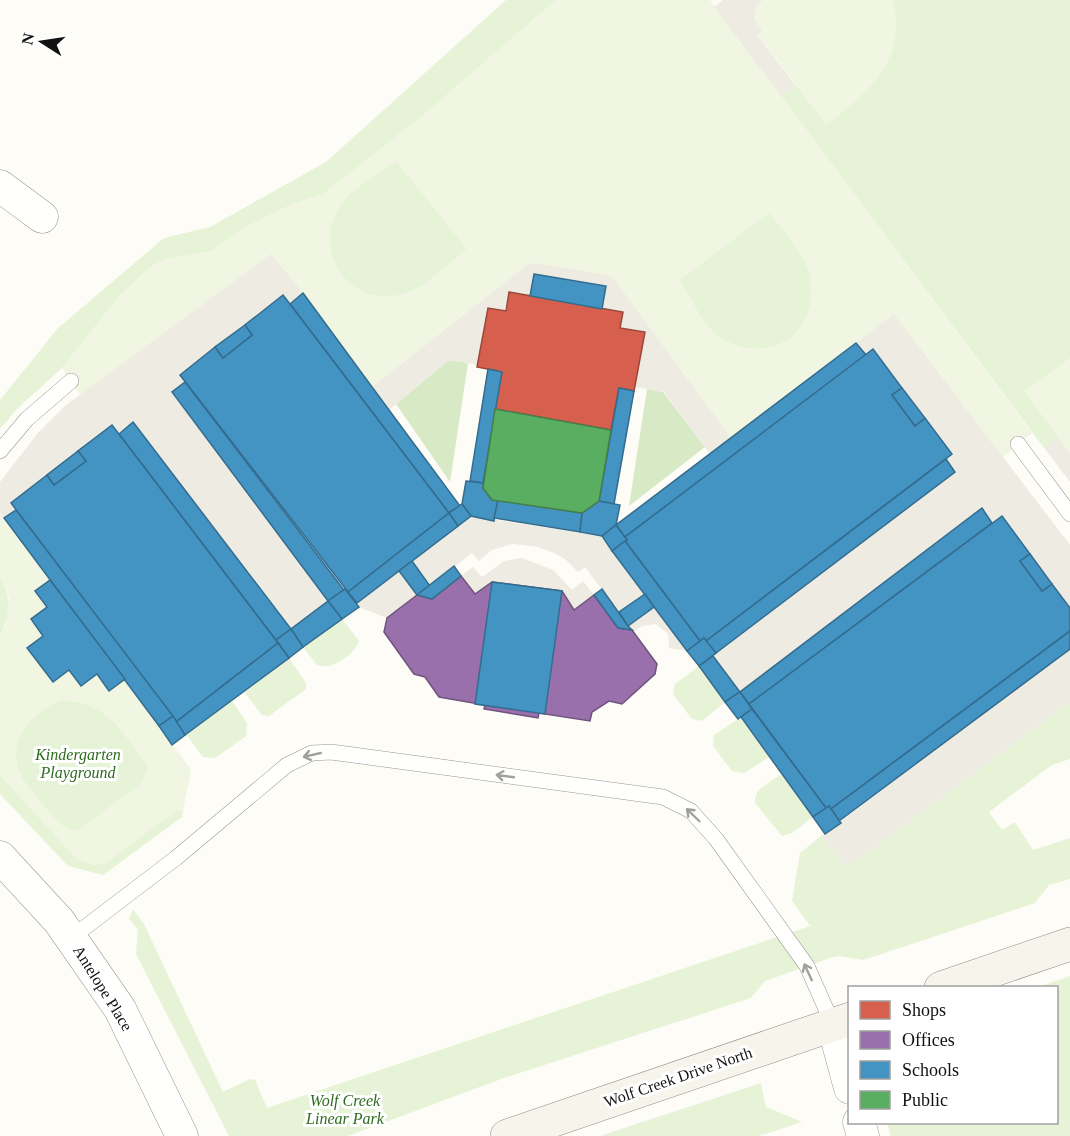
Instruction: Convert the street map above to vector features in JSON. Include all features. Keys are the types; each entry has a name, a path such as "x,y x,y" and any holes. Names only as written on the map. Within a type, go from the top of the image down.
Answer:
{"street":[{"path":"0,186 42,217"},
{"name":"Antelope Place","path":"0,857 59,921 120,1009 182,1136"},
{"path":"945,986 1070,944"},
{"path":"841,1022 848,1080"},
{"name":"Wolf Creek Drive North","path":"507,1136 841,1022"}],"lane":[{"path":"0,451 27,418 71,381"},
{"path":"1018,444 1070,514"},
{"path":"71,938 176,858 287,765 312,753 332,752 663,797 680,804 691,810 716,839 807,966 841,1022"}],"green space":[{"path":"506,0 556,0 420,118 323,194 295,203 247,226 212,251 122,293 62,368 18,408 0,429 0,400 58,328 164,238 210,227 326,162"},
{"path":"556,0 710,0 1032,433 1003,457 894,314 731,438 614,279 535,263 527,265 372,387 271,254 80,395 62,368 122,293 150,267 164,259 212,251 247,226 295,203 323,194 420,118","holes":["396,161 467,249 417,288 399,295 381,297 365,293 352,285 341,273 333,259 330,244 331,227 342,203 364,183","769,213 788,235 808,269 811,278 808,313 801,327 779,345 765,348 734,345 713,332 680,280"]},
{"path":"763,0 1070,0 1070,454 1057,438 1044,448 781,96 795,85"},
{"path":"763,0 893,0 896,21 895,40 881,73 870,87 826,125 757,34 754,20 756,6"},
{"path":"396,160 467,249 417,288 399,295 381,297 365,293 352,285 341,273 333,259 330,244 331,227 337,211 349,195"},
{"path":"769,212 793,243 808,269 811,278 811,296 808,313 801,327 779,345 750,348 734,345 713,332 679,280"},
{"path":"1070,358 1070,454 1024,391"},
{"path":"449,360 468,363 450,482 396,404"},
{"path":"647,389 663,392 705,447 629,506"},
{"path":"0,513 50,580 35,591 47,607 31,619 43,636 27,648 69,670 81,686 97,674 109,691 125,679 191,770 183,811 176,811 107,862 95,865 78,860 0,775 0,637 6,624 9,599 6,587 0,578","holes":["61,700 90,706 111,719 146,762 148,769 141,784 76,832 58,822 26,784 17,763 16,751 24,730 40,712"]},
{"path":"0,578 7,592 8,607 6,622 0,637"},
{"path":"342,619 359,641 352,652 335,664 317,665 303,647"},
{"path":"289,658 306,683 306,689 269,716 262,715 244,692"},
{"path":"699,666 725,702 702,721 692,719 673,694 675,684"},
{"name":"Kindergarten Playground","path":"61,700 90,706 111,719 146,762 148,769 141,784 76,832 62,825 32,792 23,780 17,763 16,751 24,730 40,712"},
{"path":"232,701 247,723 246,736 215,758 203,757 186,734"},
{"name":"Wolf Creek Linear Park","path":"1070,702 1070,759 1052,765 989,812 1002,830 1015,822 1033,850 1070,838 1070,879 1049,885 1035,903 863,960 838,956 830,958 765,981 751,998 504,1078 348,1136 229,1136 136,954 138,930 129,919 133,909 144,924 223,1092 250,1079 255,1080 267,1108 810,926 792,901 800,853 821,836 847,868"},
{"path":"741,717 769,757 744,773 732,771 713,746 714,735"},
{"path":"782,774 813,817 792,833 782,836 755,803 755,798 760,790"},
{"path":"0,775 78,860 95,865 107,862 176,810 183,811 182,817 103,875 68,866 0,794"},
{"path":"1070,976 1070,1136 891,1136 887,1124 1058,1124 1058,986 1042,986"},
{"path":"761,1083 766,1107 802,1122 759,1136 600,1136"}],"shaded area":[{"path":"723,0 763,0 756,6 754,20 762,30 757,35 795,85 781,96 714,7"},
{"path":"271,254 303,293 290,304 282,295 180,375 328,601 291,629 133,423 119,434 112,425 11,502 16,510 4,518 0,513 0,482 37,434 66,405"},
{"path":"535,263 608,275 614,279 731,438 710,454 664,392 635,387 645,333 620,328 623,312 602,309 606,287 534,274 530,296 509,292 506,311 478,365 449,360 389,410 372,387 527,265"},
{"path":"894,314 1070,545 1070,608 1002,516 992,523 982,509 740,692 713,656 955,472 946,459 952,454 874,349 866,355 856,343"},
{"path":"1057,437 1070,454 1070,482 1044,448"},
{"path":"471,516 602,536 645,594 619,612 585,567 578,572 565,559 552,552 538,547 513,544 492,550 479,561 472,553 430,586 412,561"},
{"path":"522,558 553,570 572,590 583,581 594,595 574,610 562,591 492,582 475,594 461,576 473,567 482,577 504,561"},
{"path":"399,571 417,595 387,618 359,607 357,603"},
{"path":"654,607 687,651 669,648 668,634 656,624 642,626 633,632 628,626"},
{"path":"1070,649 1070,702 847,868 821,836"}],"building: Shops":[{"path":"509,292 623,312 620,328 645,332 634,391 619,388 611,430 495,409 502,372 477,367 488,308 506,311"}],"building: Offices":[{"path":"461,576 475,594 492,582 562,591 574,610 594,595 618,628 632,630 657,664 655,674 622,704 609,701 592,712 590,721 539,713 538,718 484,709 485,705 439,697 425,677 414,674 384,632 387,618 417,595 432,599"}],"building: Schools":[{"path":"534,274 606,286 602,309 530,296"},
{"path":"303,293 460,506 449,513 290,304"},
{"path":"283,295 449,513 348,592 180,375 215,347 223,358 252,335 245,325"},
{"path":"245,325 252,335 223,358 215,347"},
{"path":"856,343 866,355 625,537 616,525"},
{"path":"873,349 902,388 892,395 915,426 925,418 952,454 706,641 704,638 700,641 625,541 627,540 625,537"},
{"path":"488,369 502,372 483,483 470,481"},
{"path":"185,382 344,590 328,601 172,392"},
{"path":"619,388 634,391 614,504 599,501"},
{"path":"902,388 925,418 915,426 892,395"},
{"path":"133,422 291,629 276,640 119,434"},
{"path":"112,425 278,643 176,722 11,503 47,475 54,485 86,461 78,451"},
{"path":"78,451 86,461 54,485 47,475"},
{"path":"946,459 955,472 716,653 706,641"},
{"path":"466,481 483,483 483,488 492,500 498,500 494,521 471,516 462,504"},
{"path":"498,500 582,513 580,532 494,518"},
{"path":"599,501 620,505 616,525 602,536 580,532 582,513"},
{"path":"462,504 471,516 458,526 449,513"},
{"path":"982,508 992,523 749,704 740,692"},
{"path":"16,510 173,716 159,726 4,518"},
{"path":"449,513 458,526 357,603 348,592"},
{"path":"1002,516 1030,554 1020,561 1042,591 1052,584 1070,608 1070,631 831,809 829,806 826,808 749,704"},
{"path":"616,525 627,540 612,551 602,536"},
{"path":"625,541 700,641 687,651 612,551"},
{"path":"1030,554 1052,584 1042,591 1020,561"},
{"path":"412,561 430,586 417,595 399,571"},
{"path":"454,566 461,576 432,599 417,595"},
{"path":"50,580 125,679 109,691 97,674 81,686 69,670 53,682 27,648 43,636 31,619 47,607 35,591"},
{"path":"492,582 562,591 545,714 475,704"},
{"path":"345,589 359,607 342,619 328,601"},
{"path":"602,589 632,630 618,628 594,595"},
{"path":"645,594 654,607 628,626 619,612"},
{"path":"328,601 342,619 303,647 291,629"},
{"path":"291,629 303,647 289,658 276,640"},
{"path":"1070,631 1070,649 839,821 831,809"},
{"path":"704,638 716,653 699,666 687,651"},
{"path":"278,643 289,658 185,735 176,722"},
{"path":"713,656 740,692 725,702 699,666"},
{"path":"740,692 752,709 738,719 725,702"},
{"path":"752,709 826,808 813,817 741,717"},
{"path":"173,716 185,735 172,745 159,726"},
{"path":"829,806 841,823 825,834 813,817"}],"building: Public":[{"path":"495,409 611,430 599,501 582,513 492,500 483,488"}]}
